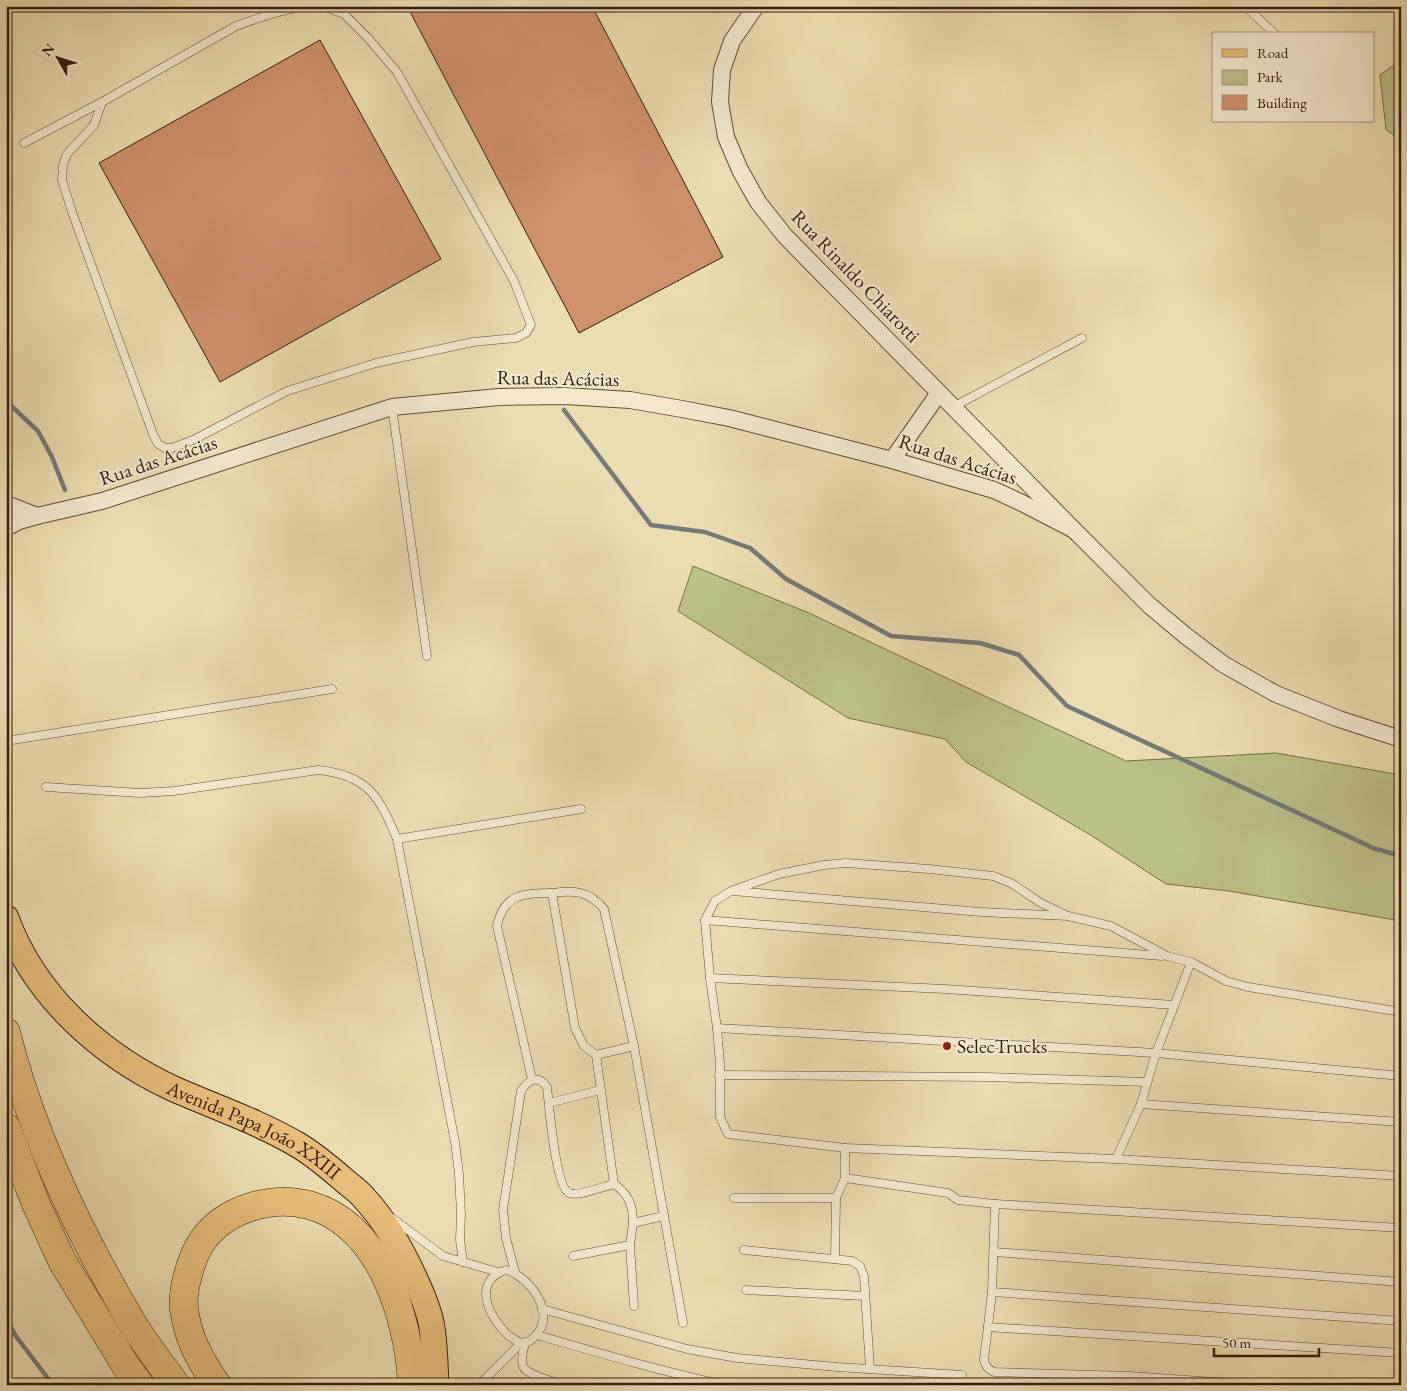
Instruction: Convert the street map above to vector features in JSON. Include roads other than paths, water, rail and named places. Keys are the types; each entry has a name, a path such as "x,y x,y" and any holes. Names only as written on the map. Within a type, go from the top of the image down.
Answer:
{"highway":[{"path":"6,1032 34,1123 65,1200 112,1289 138,1332 176,1385"},
{"path":"6,1126 36,1204 62,1262 126,1366 140,1385"},
{"path":"217,1385 200,1360 190,1335 184,1307 185,1284 192,1260 203,1240 221,1222 242,1210 261,1203 283,1202 308,1205 329,1213 345,1223 366,1244 388,1281 404,1324 412,1370 412,1385"}],"main road":[{"name":"Avenida Papa João XXIII","path":"6,918 23,956 39,982 58,1006 102,1045 172,1088 264,1127 298,1145 320,1160 364,1198 383,1221 420,1291 432,1327 436,1385"}],"street":[{"name":"Rua Rinaldo Chiarotti","path":"756,6 732,41 722,70 720,102 726,137 740,170 758,202 785,236 1149,605 1186,636 1223,664 1276,694 1339,719 1401,739"},
{"path":"892,460 939,393"},
{"name":"Rua das Acácias","path":"6,528 37,516 102,501 392,407 499,397 565,396 630,400 730,418 892,460 994,490 1074,530"},
{"path":"6,504 37,516"}],"lane":[{"path":"24,143 102,102 236,26 291,8 308,6"},
{"path":"102,102 94,125 67,154 63,165 62,180 146,416 158,444 165,448 172,448 193,440 287,391 376,363 473,342 516,338 526,333 530,326 514,281 397,72 344,14 323,6"},
{"path":"1245,6 1272,32"},
{"path":"953,407 1082,338"},
{"path":"392,407 427,656"},
{"path":"6,741 332,689"},
{"path":"46,787 140,793 174,791 318,770 335,772 352,778 366,786 378,800 398,839 455,1142 460,1190 460,1240 463,1262"},
{"path":"398,839 581,809"},
{"path":"1068,916 1041,903 1011,882 993,876 846,863 824,865 779,874 731,891 715,901 705,920 720,1064 720,1117 728,1134 846,1148 1116,1159 1401,1176"},
{"path":"532,1079 497,926 500,912 508,902 520,897 536,893 576,891 596,899 604,909 634,1046 682,1323"},
{"path":"731,891 981,912 1068,916 1111,926 1167,956"},
{"path":"552,892 575,1028 584,1046 596,1055 614,1184 626,1195 631,1203 633,1212 630,1245 634,1306"},
{"path":"705,920 1167,956 1191,962 1226,981 1248,987 1401,1012"},
{"path":"1116,1159 1141,1104 1156,1053 1191,962"},
{"path":"710,978 945,989 1174,1004"},
{"path":"717,1028 1156,1053 1401,1076"},
{"path":"596,1055 634,1046"},
{"path":"719,1075 986,1077 1147,1082"},
{"path":"515,1272 506,1238 503,1210 520,1091 526,1082 532,1079 539,1079 548,1087 552,1132 560,1179 565,1189 569,1193 576,1194 614,1184"},
{"path":"549,1103 600,1090"},
{"path":"1141,1104 1401,1122"},
{"path":"835,1259 836,1198 845,1178 846,1148"},
{"path":"845,1178 948,1193 958,1200 995,1204 1401,1228"},
{"path":"364,1198 443,1256 498,1272 506,1270 515,1272 533,1288 542,1309 543,1317 537,1334 523,1343 479,1385"},
{"path":"734,1198 836,1198"},
{"path":"995,1204 992,1292 984,1360 986,1366 994,1372 1130,1376 1256,1385"},
{"path":"632,1223 664,1216"},
{"path":"573,1256 630,1245"},
{"path":"744,1250 852,1261 860,1266 864,1276 870,1369"},
{"path":"994,1252 1401,1282"},
{"path":"498,1272 490,1280 486,1289 486,1301 494,1318 503,1330 523,1343"},
{"path":"746,1290 865,1296"},
{"path":"992,1292 1401,1321"},
{"path":"542,1309 687,1349 736,1358 962,1375"},
{"path":"988,1328 1401,1354"},
{"path":"537,1334 609,1357 724,1385"},
{"path":"523,1343 522,1366 528,1373 562,1385"}],"waterway":[{"path":"6,401 38,431 52,457 65,490"},
{"path":"564,410 651,525 705,532 750,548 786,579 891,636 980,643 1019,655 1067,706 1373,848 1401,856"},
{"path":"6,1317 15,1335 53,1385"}],"place":[{"name":"SelecTrucks","path":"947,1046"}]}
